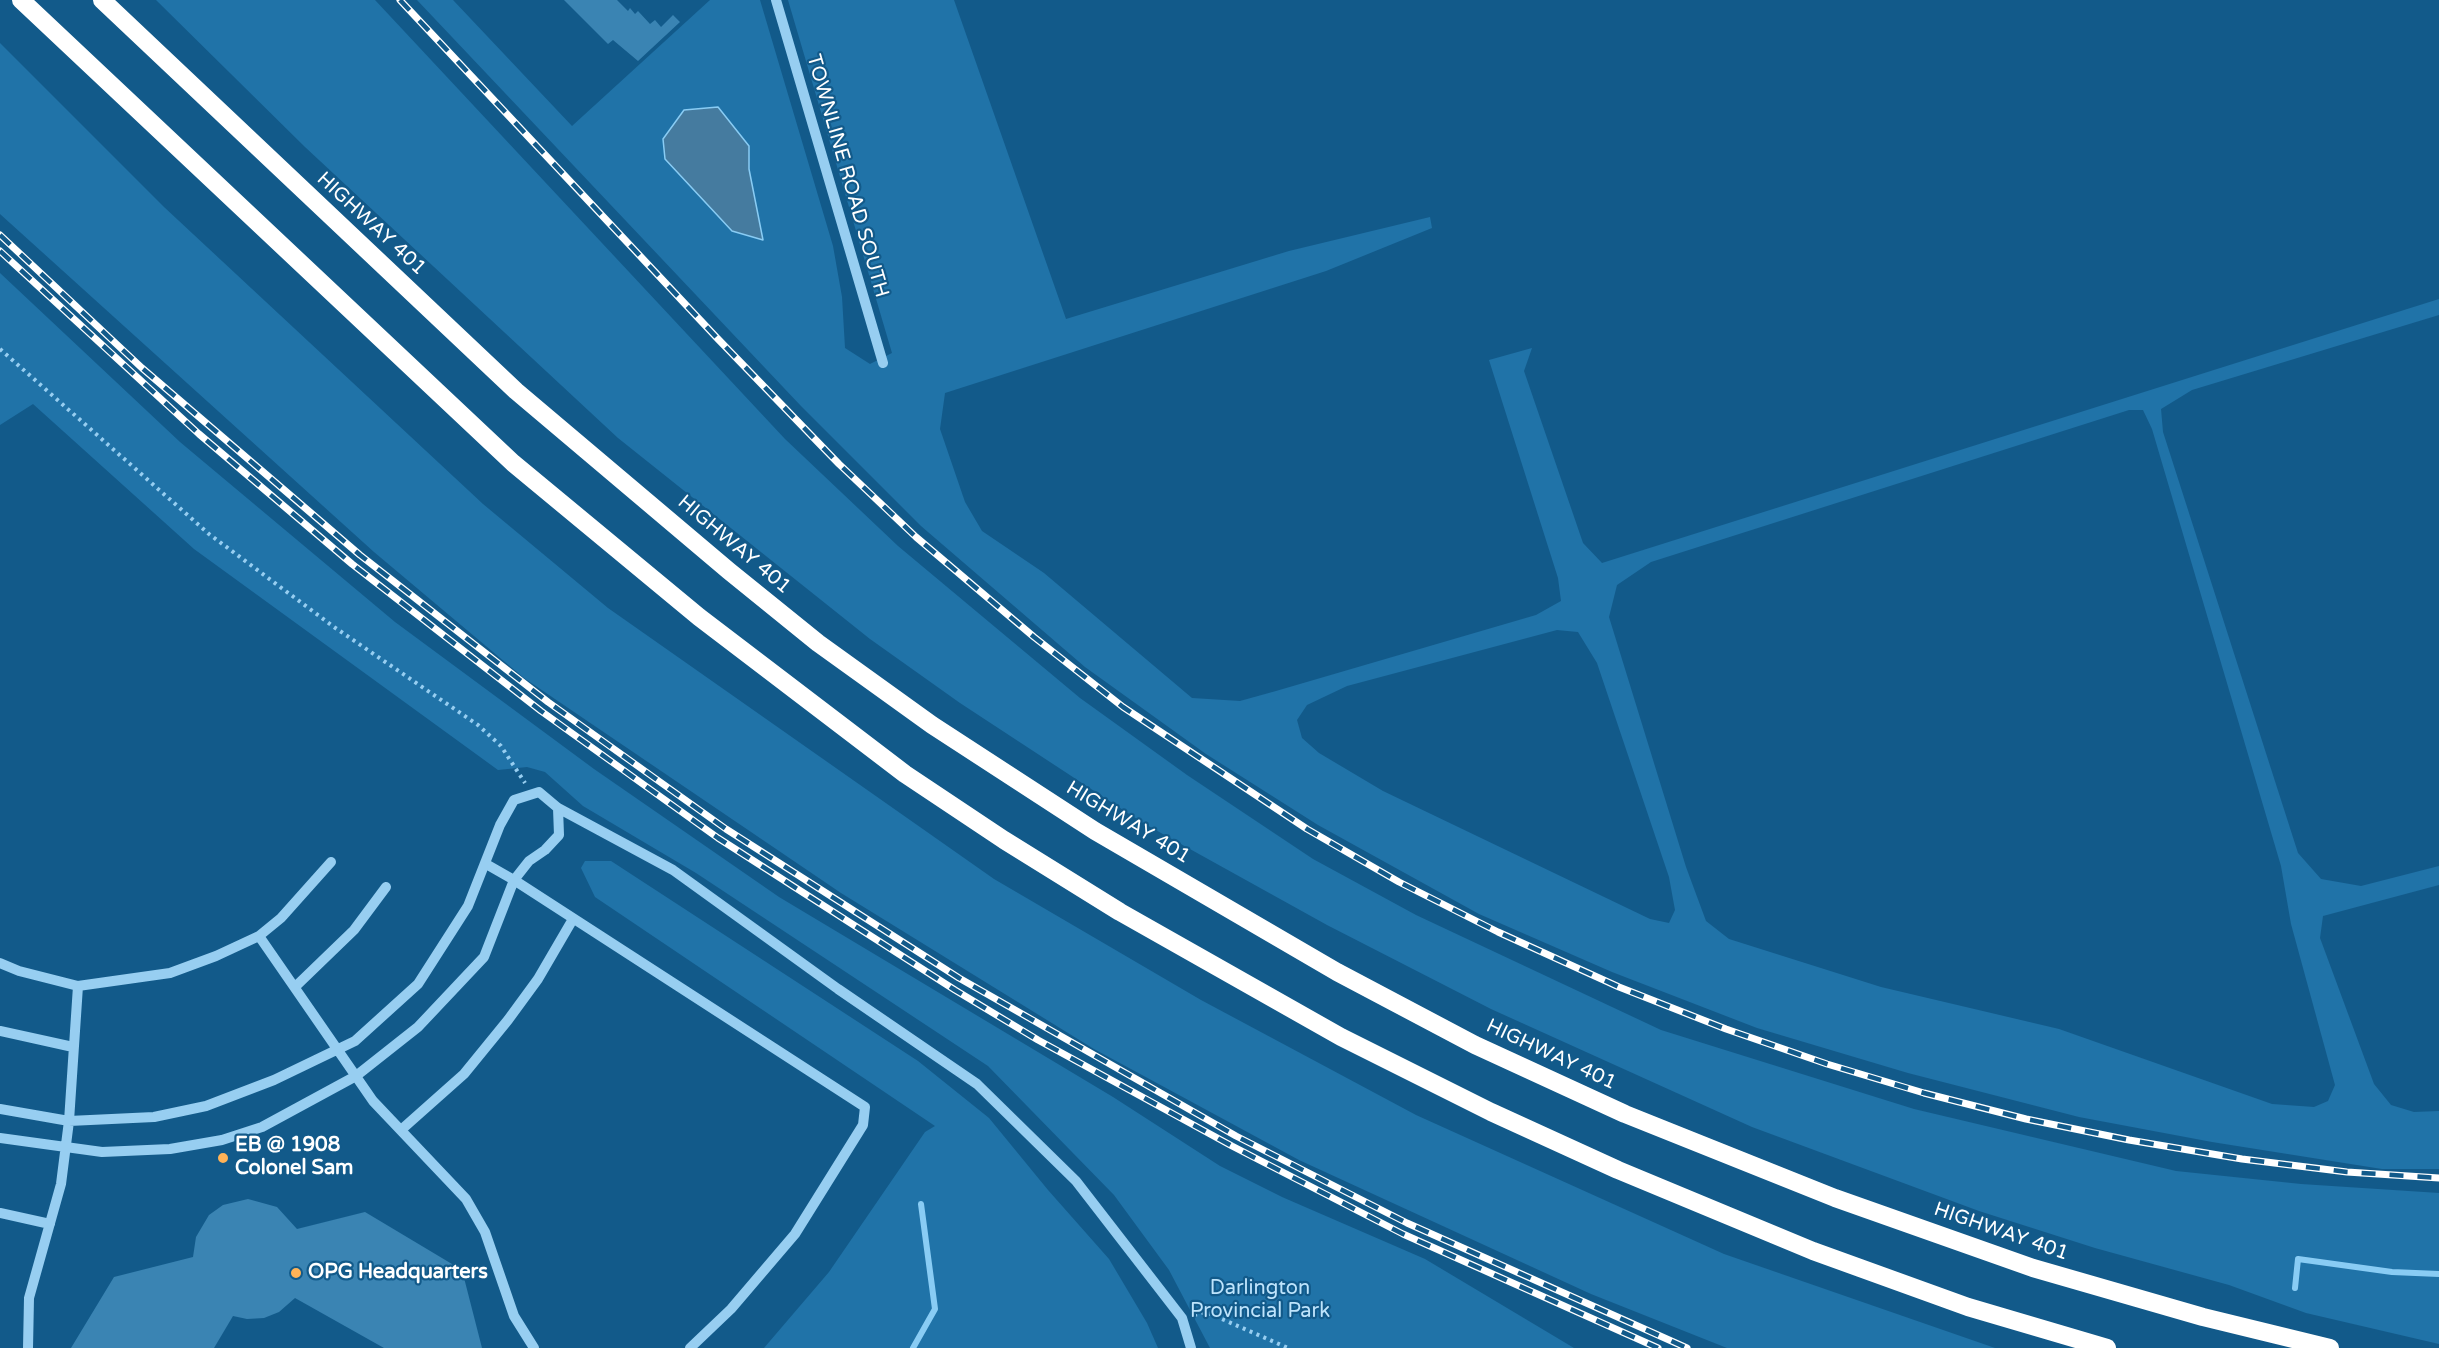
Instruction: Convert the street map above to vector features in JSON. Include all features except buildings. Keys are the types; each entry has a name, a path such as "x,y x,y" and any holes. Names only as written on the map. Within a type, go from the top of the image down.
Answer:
{"highway":[{"path":"21,0 513,463 699,617 905,774 1004,840 1130,918 1331,1032 1502,1117 1618,1170 1814,1251 1968,1307 2107,1348"},
{"name":"HIGHWAY 401","path":"102,0 516,391 729,571 818,642 932,725 1095,831 1337,972 1475,1045 1625,1114 1835,1198 2033,1268 2203,1317 2330,1348"}],"street":[{"name":"TOWNLINE ROAD SOUTH","path":"777,0 883,363"},
{"path":"0,1109 69,1121 154,1117 206,1106 274,1080 355,1041 417,984 468,906 513,800 539,792 558,808 673,870 838,989 976,1084 1076,1181 1182,1318 1191,1348"},
{"path":"0,1138 65,1149 102,1152 170,1149 222,1140 262,1127 356,1076 417,1027 484,957 514,880 529,861 545,850 558,835 558,808"},
{"path":"0,963 19,971 78,986 170,973 216,956 259,936 281,918 331,862"},
{"path":"486,864 865,1107 863,1125 795,1234 731,1309 690,1348"},
{"path":"295,987 354,930 386,887"},
{"path":"401,1130 464,1074 538,979 573,919"},
{"path":"259,936 373,1101 466,1199 485,1232 513,1316 534,1348"},
{"path":"28,1348 29,1298 61,1184 69,1121 78,986"},
{"path":"0,1031 73,1047"},
{"path":"0,1213 50,1224"}],"path":[{"path":"0,349 209,534 334,627 478,725 501,746 519,770 530,795"},
{"path":"1182,1318 1206,1312 1288,1348"}],"green space":[{"path":"156,0 375,0 785,439 898,546 1080,698 1187,775 1313,859 1416,915 1661,1030 1914,1109 2176,1171 2301,1184 2439,1193 2439,1344 2306,1313 2229,1285 2095,1248 1979,1211 1752,1127 1491,1009 1327,925 1143,823 960,703 870,639 618,438 305,147"},
{"path":"417,0 453,0 572,126 710,0 760,0 833,246 842,297 845,348 870,364 892,353 788,0 954,0 1066,319 1289,251 1430,217 1432,228 1326,271 945,393 940,429 965,502 982,531 1044,573 1192,698 1240,701 1536,615 1561,601 1558,578 1489,360 1532,348 1524,371 1583,543 1602,563 2439,299 2439,315 2192,390 2161,409 2163,432 2298,853 2321,879 2361,886 2439,866 2439,885 2323,916 2320,938 2374,1084 2391,1105 2414,1112 2439,1111 2439,1169 2382,1169 2212,1142 2079,1117 1908,1073 1757,1028 1612,972 1479,914 1318,825 1206,754 1085,667 921,526 801,406","holes":["2129,410 2143,410 2152,429 2281,866 2291,924 2335,1085 2328,1101 2314,1107 2272,1104 2059,1029 1881,987 1729,939 1706,921 1686,867 1609,617 1617,585 1651,562","1557,630 1578,632 1597,663 1669,877 1675,910 1669,923 1650,919 1383,791 1319,753 1302,738 1297,720 1307,705 1347,686"]},
{"path":"0,43 164,207 483,504 608,608 994,879 1201,1000 1416,1115 1724,1254 1995,1348 1727,1348 1591,1294 1299,1160 1094,1049 841,893 524,678 374,552 0,214"},
{"name":"Darlington Provincial Park","path":"0,273 180,442 395,622 594,769 779,897 1113,1097 1220,1166 1282,1197 1425,1259 1574,1348 1210,1348 1169,1270 1114,1195 988,1066 696,873 583,806 545,772 527,767 498,770 194,549 33,404 0,425"},
{"path":"585,861 611,861 918,1061 989,1118 1109,1259 1147,1323 1158,1348 764,1348 829,1272 925,1132 935,1126 595,897 581,868"}],"shaded area":[{"path":"718,107 749,146 749,169 763,240 732,231 665,159 663,139 684,110"}],"waterway":[{"path":"913,1348 935,1309 921,1204"},
{"path":"2295,1288 2298,1259 2392,1272 2439,1274"}],"railway":[{"path":"400,0 717,338 839,464 916,537 1034,637 1123,707 1307,829 1399,882 1498,932 1619,987 1726,1029 1827,1064 1924,1093 2026,1119 2129,1140 2242,1159 2347,1172 2439,1178"},
{"path":"0,235 142,368 360,555 548,702 726,829 959,978 1236,1136 1407,1223 1687,1348"},
{"path":"0,251 199,434 352,564 541,711 718,838 955,990 1038,1040 1232,1146 1403,1234 1658,1348"}],"place":[{"name":"EB @ 1908 Colonel Sam","path":"223,1158"},
{"name":"OPG Headquarters","path":"296,1273"}]}
